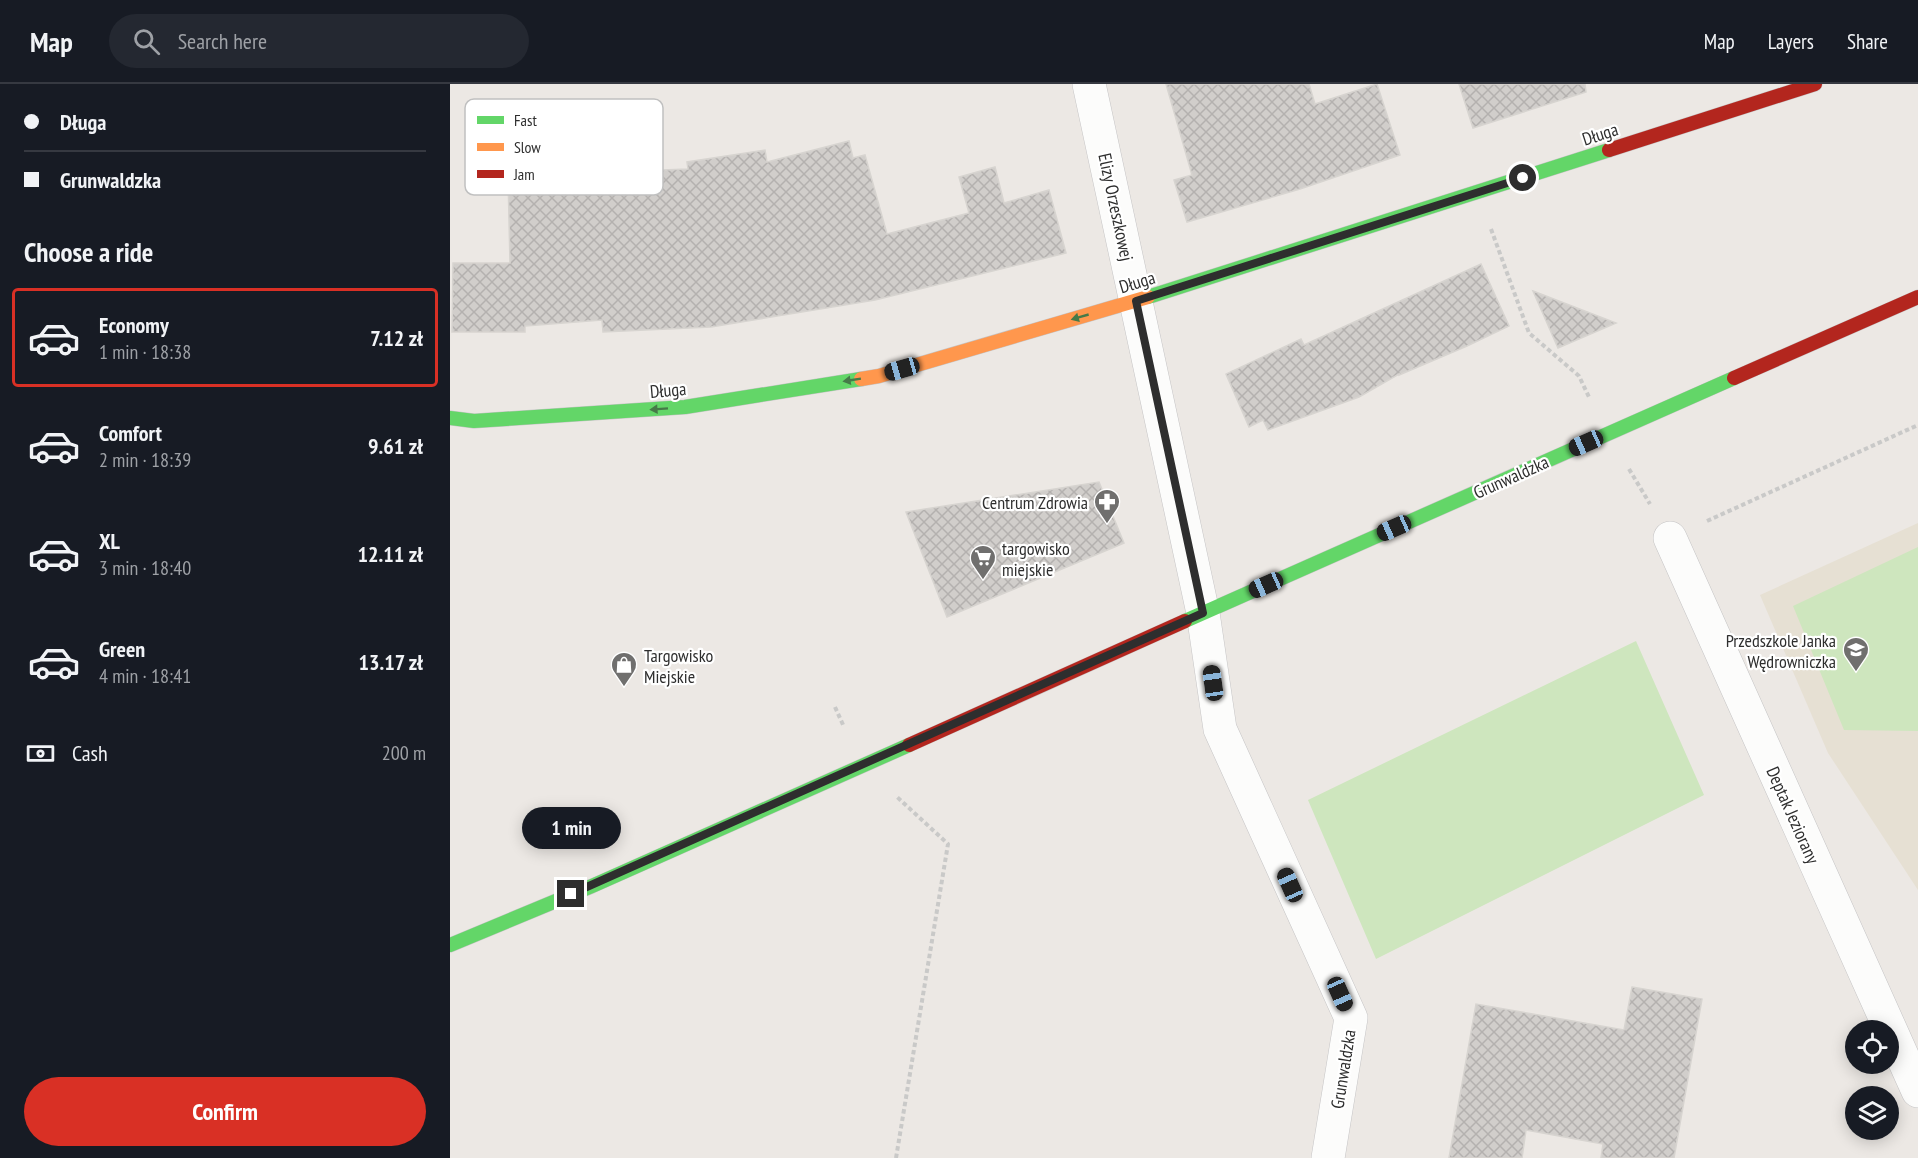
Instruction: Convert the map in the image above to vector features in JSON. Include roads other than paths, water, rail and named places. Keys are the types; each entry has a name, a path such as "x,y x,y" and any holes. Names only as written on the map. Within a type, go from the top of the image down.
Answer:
{"main road":[{"name":"Długa","path":"450,418 474,421 685,407 879,376 1136,301 1815,84"},
{"name":"Grunwaldzka","path":"450,945 592,886 1918,297"}],"street":[{"name":"Elizy Orzeszkowej","path":"1089,84 1203,613"},
{"name":"Deptak Jeziorany","path":"1670,538 1918,1091"},
{"name":"Grunwaldzka","path":"1203,613 1220,729 1351,1018 1328,1158"}],"place":[{"name":"Centrum Zdrowia","path":"1107,525"},
{"name":"targowisko miejskie","path":"983,581"},
{"name":"Przedszkole Janka Wędrowniczka","path":"1856,673"},
{"name":"Targowisko Miejskie","path":"624,688"}]}
